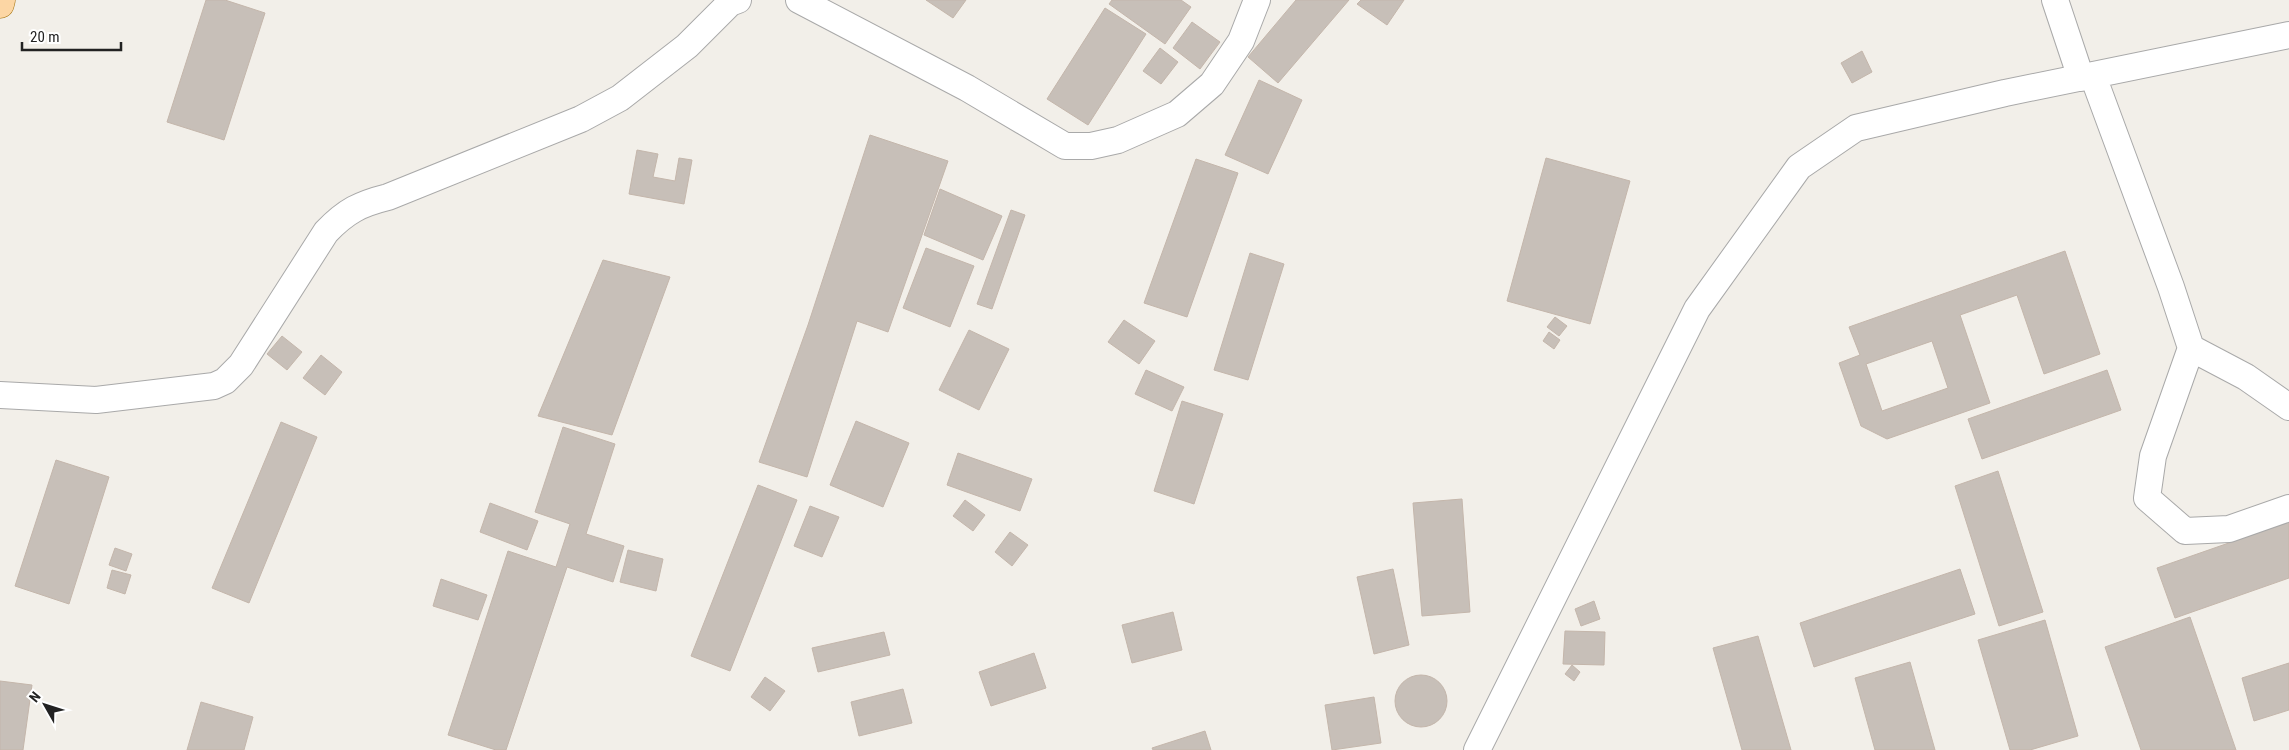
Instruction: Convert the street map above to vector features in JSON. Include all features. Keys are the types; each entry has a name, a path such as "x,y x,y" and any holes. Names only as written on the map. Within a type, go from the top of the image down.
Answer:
{"main road":[{"path":"0,4 1,0"}],"street":[{"path":"0,395 96,400 214,386 225,381 241,365 326,232 342,216 364,203 388,197 581,119 612,102 654,73 687,46 730,4 738,0"},
{"path":"799,0 967,88 1065,146 1091,146 1118,140 1177,114 1212,84 1241,41 1257,0"},
{"path":"2055,0 2171,287 2191,348 2154,456 2147,498 2185,532 2229,529 2289,508"},
{"path":"1477,750 1697,309 1799,167 1856,128 2289,35"},
{"path":"2191,348 2246,377 2289,407"}],"building":[{"path":"206,0 225,0 265,13 224,140 167,122"},
{"path":"926,0 966,0 953,18"},
{"path":"1112,0 1181,0 1191,7 1165,44 1109,4"},
{"path":"1296,0 1349,0 1278,83 1248,57"},
{"path":"1361,0 1404,0 1387,25 1357,4"},
{"path":"1105,8 1146,34 1088,125 1047,99"},
{"path":"1192,22 1220,42 1200,69 1173,48"},
{"path":"1160,48 1178,62 1161,84 1143,71"},
{"path":"1862,51 1872,72 1852,83 1841,63"},
{"path":"1259,80 1302,100 1268,174 1225,155"},
{"path":"870,135 948,161 888,332 857,321 807,477 759,462 808,325"},
{"path":"637,150 658,154 653,177 675,181 679,158 692,160 684,204 629,194"},
{"path":"1546,158 1630,181 1590,324 1507,301"},
{"path":"1196,159 1238,173 1187,317 1144,303"},
{"path":"940,189 1002,216 983,260 924,235"},
{"path":"1011,210 1025,215 992,309 977,304"},
{"path":"926,248 974,266 950,327 903,308"},
{"path":"2065,251 2100,354 2044,374 2017,295 1960,315 1990,403 1887,439 1861,426 1839,363 1860,355 1849,327","holes":["1932,341 1948,388 1882,411 1866,364"]},
{"path":"1250,253 1284,264 1248,380 1214,370"},
{"path":"603,260 670,277 612,435 538,416"},
{"path":"1555,317 1567,326 1559,336 1547,327"},
{"path":"1124,320 1155,341 1139,364 1108,342"},
{"path":"969,330 1009,349 979,410 939,390"},
{"path":"1549,332 1560,340 1554,349 1543,341"},
{"path":"282,336 302,352 287,370 267,354"},
{"path":"321,355 342,372 325,395 303,378"},
{"path":"1146,370 1184,387 1172,411 1135,394"},
{"path":"2107,370 2121,410 1982,459 1968,419"},
{"path":"1182,401 1223,414 1194,504 1154,491"},
{"path":"856,421 909,443 883,507 830,485"},
{"path":"281,422 317,437 249,603 212,588"},
{"path":"563,427 615,444 586,534 624,546 613,582 567,567 506,750 496,750 448,735 508,551 556,567 570,524 535,512"},
{"path":"958,453 1032,479 1020,511 947,485"},
{"path":"56,460 109,477 69,604 15,586"},
{"path":"1998,471 2043,612 1999,626 1955,486"},
{"path":"758,485 797,500 730,671 691,656"},
{"path":"1462,499 1470,612 1422,616 1413,503"},
{"path":"965,500 985,515 973,531 953,516"},
{"path":"490,503 538,521 527,550 480,532"},
{"path":"810,506 839,517 822,557 794,546"},
{"path":"2289,522 2289,578 2175,618 2157,568"},
{"path":"1010,532 1028,545 1012,566 995,552"},
{"path":"115,548 132,554 126,571 109,565"},
{"path":"628,550 663,559 656,591 620,582"},
{"path":"1393,569 1409,645 1374,654 1357,577"},
{"path":"1960,569 1975,614 1814,667 1800,623"},
{"path":"112,570 131,575 125,594 107,588"},
{"path":"441,579 487,595 478,620 433,606"},
{"path":"1594,601 1600,619 1581,626 1575,609"},
{"path":"1173,612 1182,650 1132,663 1122,625"},
{"path":"2190,617 2236,750 2141,750 2105,647"},
{"path":"2045,620 2078,736 2030,750 2010,750 1978,640"},
{"path":"1565,631 1605,632 1604,665 1563,664"},
{"path":"884,632 890,655 818,672 812,648"},
{"path":"1758,636 1791,750 1742,750 1713,648"},
{"path":"1034,653 1046,688 991,706 979,672"},
{"path":"1910,662 1935,750 1875,750 1855,678"},
{"path":"2289,663 2289,710 2254,721 2242,678"},
{"path":"1572,665 1580,672 1574,681 1565,674"},
{"path":"1416,675 1426,675 1440,682 1447,696 1447,706 1440,720 1426,727 1416,727 1406,723 1399,716 1395,706 1395,696 1399,686 1406,679"},
{"path":"765,677 785,691 770,711 751,697"},
{"path":"0,681 32,685 23,750 0,750"},
{"path":"903,689 912,723 859,736 851,702"},
{"path":"1374,697 1381,743 1332,750 1325,705"},
{"path":"201,702 253,717 244,750 187,750"},
{"path":"1205,731 1211,750 1153,750 1152,748"}]}
